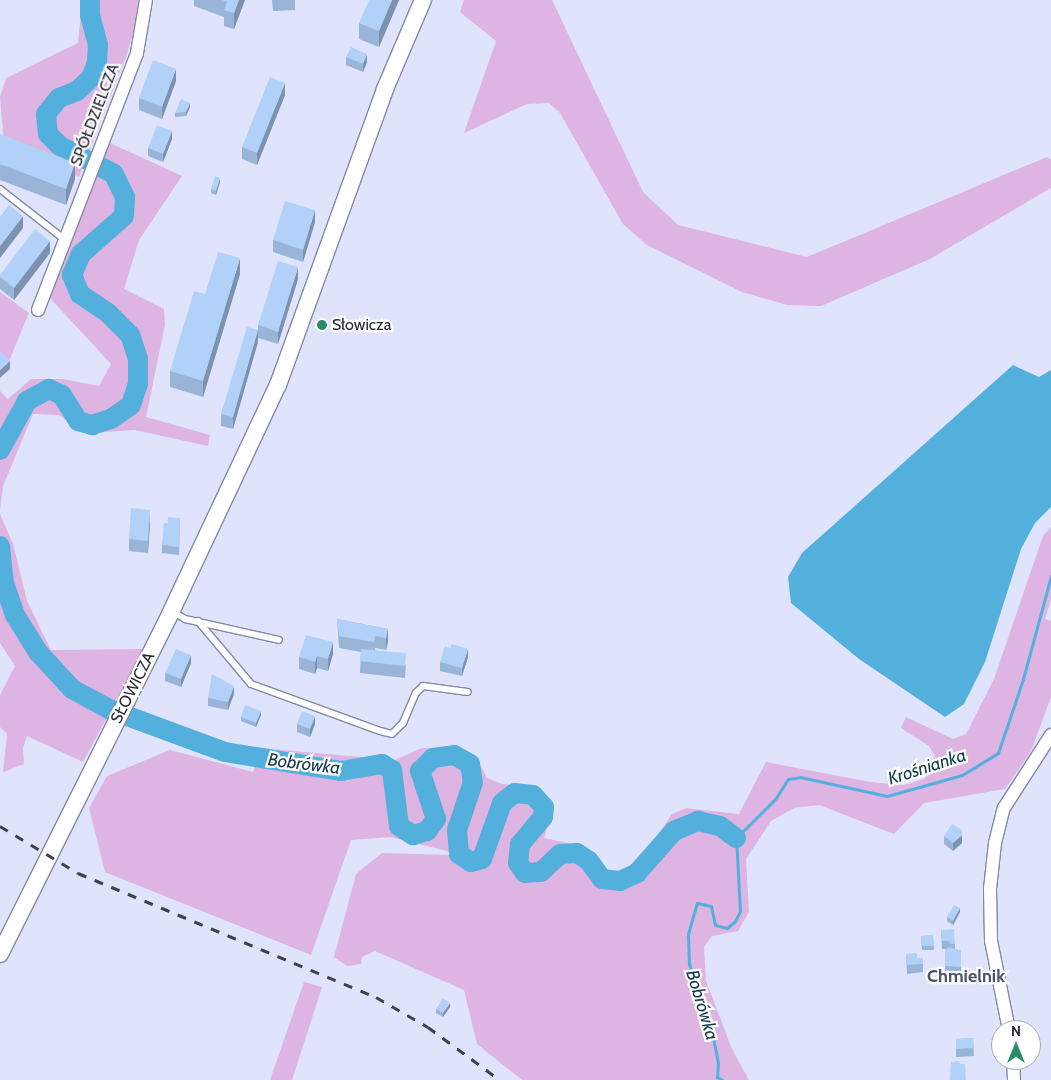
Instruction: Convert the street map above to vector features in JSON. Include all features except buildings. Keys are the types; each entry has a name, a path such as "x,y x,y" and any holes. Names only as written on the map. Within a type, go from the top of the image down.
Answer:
{"street":[{"name":"SPÓŁDZIELCZA","path":"38,310 137,53 146,0"},
{"name":"SŁOWICZA","path":"0,954 172,612 278,385 385,88 423,0"},
{"path":"1007,1020 991,941 990,889 995,843 1004,808 1051,735"}],"lane":[{"path":"0,189 64,239"},
{"path":"172,612 185,619 198,620 278,640"},
{"path":"198,620 251,684 380,731 392,734 403,722 416,693 423,686 468,692"}],"shaded area":[{"path":"82,0 138,0 135,27 127,54 79,177 4,143 0,97 6,78 78,43"},
{"path":"464,0 552,0 643,192 678,225 807,257 1047,157 1051,160 1051,188 930,259 821,306 787,305 742,292 647,245 623,224 560,113 549,103 527,104 464,133 496,41 460,12"},
{"path":"110,143 182,176 139,240 124,289 164,309 165,325 146,417 210,435 208,446 135,430 92,433 75,427 59,415 33,414 3,486 0,509 0,391 8,399 31,379 63,379 99,386 111,364 48,296"},
{"path":"0,292 29,313 9,361 0,353"},
{"path":"0,514 13,544 27,601 51,650 144,649 83,762 27,736 23,748 24,764 3,772 7,734 0,727 0,695 15,666 0,643"},
{"path":"1051,527 1051,600 1045,619 1051,621 1051,697 1031,751 1005,789 924,803 894,834 819,805 794,808 771,821 746,859 749,912 738,931 712,936 704,947 706,981 732,1049 749,1080 522,1080 477,1044 464,990 375,951 362,957 361,964 347,966 334,957 356,874 382,853 451,855 447,851 390,837 351,840 311,955 105,872 89,808 107,776 170,750 253,772 260,748 395,760 422,748 460,748 476,756 487,778 502,784 540,788 549,799 551,813 544,838 572,844 587,851 605,873 619,874 634,869 672,814 686,808 739,814 766,762 870,782 904,785 924,779 932,768 935,756 929,746 901,728 906,717 953,739 966,734 994,679 1043,536"},
{"path":"304,982 322,987 292,1080 270,1080"}],"water":[{"path":"1013,365 1039,377 1051,370 1051,507 1035,523 1021,549 985,662 964,704 945,717 859,659 791,603 788,577 802,553"}],"waterway":[{"name":"Bobrówka","path":"0,450 27,401 49,389 62,395 78,421 92,425 111,419 131,405 138,383 138,359 130,335 108,313 80,294 72,275 81,254 124,216 125,197 114,174 60,146 48,134 46,114 59,98 77,91 91,78 97,62 98,45 90,15 90,0"},
{"name":"Bobrówka","path":"0,546 4,583 15,615 38,652 72,689 111,710 225,752 341,771 382,764 392,770 399,826 413,835 427,831 436,819 420,771 433,758 454,755 470,764 473,782 457,830 459,854 471,862 482,859 502,803 515,793 533,795 544,807 543,817 520,844 518,863 525,873 541,872 560,854 577,853 589,861 602,879 620,881 637,873 674,831 698,821 720,826 736,838"},
{"name":"Krośnianka","path":"722,1080 717,1077 718,1063 710,1022 697,995 689,964 688,934 697,903 711,906 715,925 727,928 735,921 740,911 736,838 776,798 788,779 800,777 887,796 962,775 998,753 1023,679 1051,576"}],"railway":[{"path":"0,826 78,873 376,997 428,1027 500,1080"}],"place":[{"name":"Słowicza","path":"322,325"}],"district":[{"name":"Chmielnik","path":"966,976"}]}
